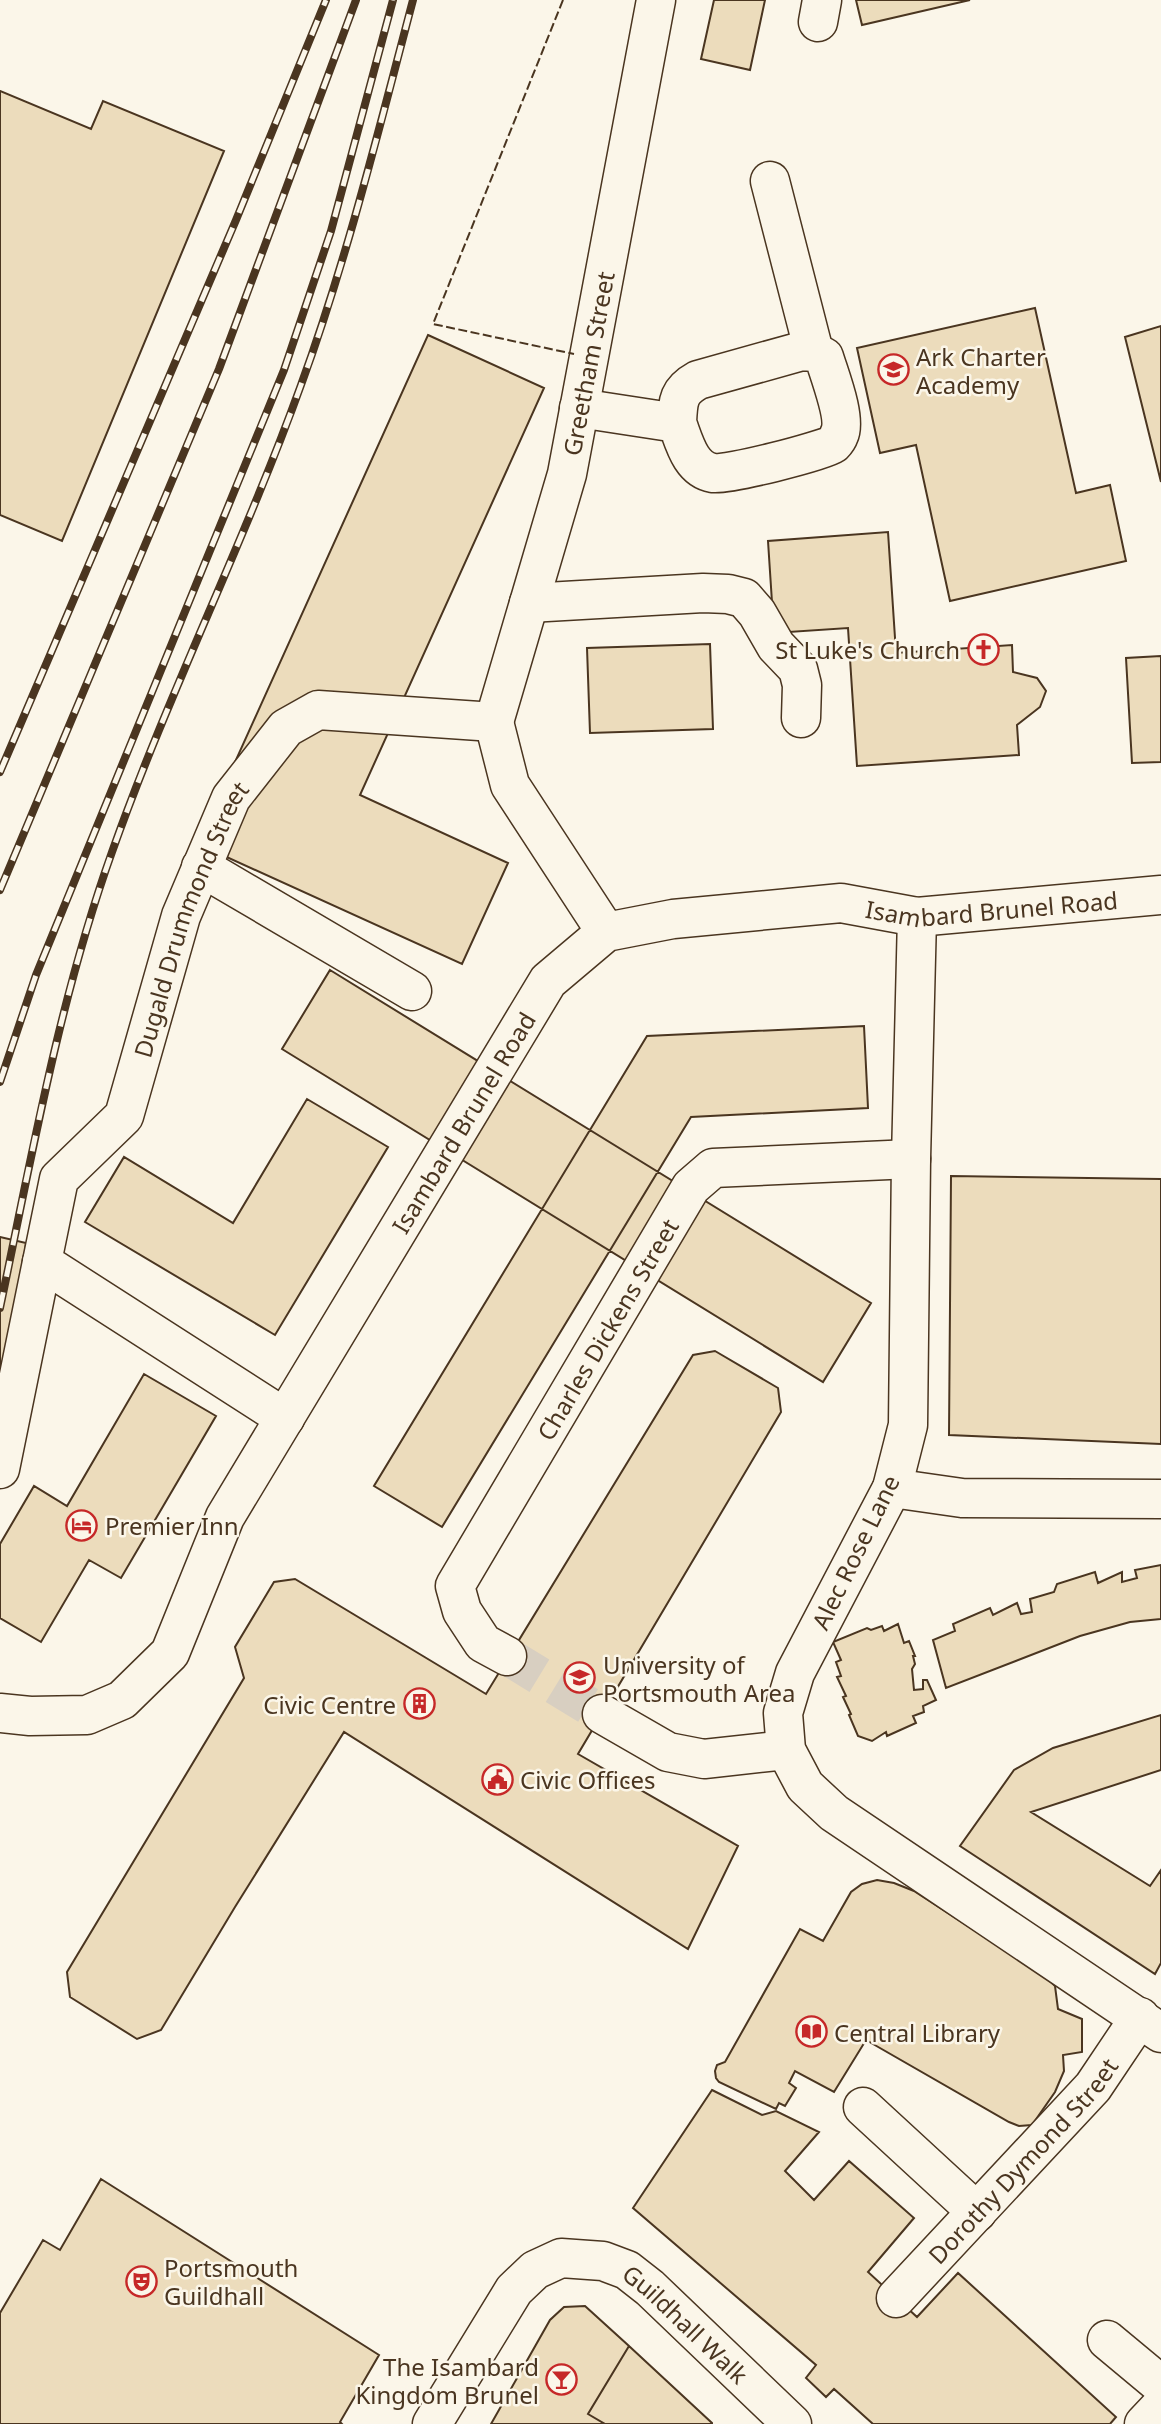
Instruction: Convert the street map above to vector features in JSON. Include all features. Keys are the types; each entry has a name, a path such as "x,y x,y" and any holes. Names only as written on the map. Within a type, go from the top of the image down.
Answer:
{"street":[{"name":"Greetham Street","path":"494,722 567,474 656,0"},
{"path":"771,181 814,352"},
{"path":"802,351 814,352 824,357 841,416 840,434 833,443 804,454 729,472 713,473 690,457 677,423 678,403 685,387 698,380 802,351"},
{"path":"579,408 677,423"},
{"path":"529,603 703,593 744,598 757,613 776,646 798,670 802,685 801,718"},
{"name":"Dugald Drummond Street","path":"0,1469 59,1179 124,1116 181,916 231,798 286,728 318,710 494,722"},
{"path":"494,722 510,785 606,932"},
{"path":"201,867 412,992"},
{"name":"Isambard Brunel Road","path":"0,1713 30,1716 87,1715 122,1700 170,1653 225,1517 548,981 606,932 673,919 841,903 917,917 1161,895"},
{"name":"Alec Rose Lane","path":"917,917 908,1425 892,1488 795,1673 783,1713 786,1750 806,1786 834,1813 1150,2025"},
{"name":"Charles Dickens Street","path":"507,1656 483,1643 462,1611 455,1586 691,1187 713,1168 911,1159"},
{"path":"42,1262 285,1418"},
{"path":"892,1488 962,1498 1161,1499"},
{"path":"602,1714 668,1752 704,1759 786,1750"},
{"name":"Dorothy Dymond Street","path":"896,2298 1150,2025"},
{"path":"863,2107 976,2212"},
{"name":"Guildhall Walk","path":"432,2424 514,2290 535,2270 561,2258 603,2261 627,2270 650,2288 792,2424"},
{"path":"1107,2340 1161,2385"},
{"path":"1144,2424 1161,2406"}],"building":[{"path":"714,0 765,0 750,70 701,59"},
{"path":"856,0 970,0 862,25"},
{"path":"0,91 91,129 103,101 224,151 62,541 0,515"},
{"path":"1035,308 1076,493 1110,485 1126,561 950,601 916,445 880,453 857,348"},
{"path":"1161,326 1161,482 1125,337"},
{"path":"428,335 544,388 360,795 508,863 462,964 198,844"},
{"name":"St Luke's Church","path":"888,532 896,653 1012,645 1013,672 1037,678 1046,691 1040,707 1017,725 1019,755 857,766 848,628 774,633 768,541"},
{"path":"710,644 713,729 590,733 587,648"},
{"path":"1161,656 1161,762 1132,763 1126,658"},
{"path":"330,970 871,1303 823,1382 282,1049"},
{"path":"864,1026 868,1108 691,1117 442,1527 374,1486 647,1036"},
{"path":"307,1099 388,1147 275,1335 85,1222 124,1157 233,1223"},
{"path":"951,1176 1161,1179 1161,1444 949,1435"},
{"path":"0,1237 26,1243 15,1329 0,1386"},
{"name":"Civic Centre","path":"715,1351 778,1388 781,1412 578,1754 738,1846 688,1949 344,1732 161,2030 137,2039 70,1997 67,1972 244,1678 235,1647 274,1582 295,1579 486,1694 693,1355"},
{"name":"Premier Inn","path":"144,1374 216,1416 121,1578 89,1560 41,1642 0,1618 0,1544 34,1486 67,1506"},
{"path":"1161,1565 1161,1619 1130,1622 1080,1636 946,1688 933,1640 955,1631 953,1624 990,1608 993,1615 1017,1603 1021,1614 1032,1612 1030,1599 1054,1592 1057,1584 1095,1572 1098,1583 1122,1572 1122,1582 1137,1578 1135,1570"},
{"path":"898,1624 904,1643 909,1641 915,1656 912,1669 914,1690 923,1689 923,1680 927,1680 936,1700 923,1706 924,1712 913,1716 916,1723 887,1736 886,1732 872,1741 858,1736 849,1715 851,1714 843,1697 846,1696 837,1677 841,1676 836,1662 841,1660 833,1642 867,1628 871,1630 882,1626 884,1631"},
{"path":"1161,1715 1161,1770 1031,1812 1150,1886 1161,1870 1161,1963 1155,1974 960,1846 1014,1770 1053,1748"},
{"path":"877,1880 914,1891 1045,1976 1055,1986 1058,2009 1082,2019 1082,2052 1063,2055 1064,2071 1055,2092 1032,2125 1019,2126 1009,2122 866,2040 834,2092 795,2071 789,2083 796,2088 785,2106 779,2103 776,2109 719,2082 716,2078 717,2065 725,2062 800,1929 823,1941 851,1892 862,1884"},
{"path":"712,2090 762,2115 776,2111 819,2132 785,2171 814,2200 849,2161 914,2218 868,2272 917,2317 958,2273 1116,2417 1110,2424 873,2424 834,2389 826,2397 806,2378 816,2365 633,2208"},
{"name":"Portsmouth Guildhall","path":"101,2179 379,2355 340,2422 342,2424 0,2424 0,2313 43,2240 60,2250"},
{"name":"The Isambard Kingdom Brunel","path":"585,2306 629,2346 588,2414 605,2424 491,2424 550,2320 564,2307"},
{"path":"629,2346 712,2424 605,2424 588,2414"}],"tunnel":[{"path":"507,1656 602,1714"}],"railway":[{"path":"0,772 236,220 326,0"},
{"path":"0,890 219,369 356,0"},
{"path":"0,1082 36,975 284,370 331,231 393,0"},
{"path":"0,1308 48,1078 93,908 134,793 279,444 318,338 348,242 413,0"}],"fence":[{"path":"563,0 433,324 574,354"}],"place":[{"name":"Ark Charter Academy","path":"893,370"},
{"name":"St Luke's Church","path":"983,649"},
{"name":"Premier Inn","path":"82,1525"},
{"name":"University of Portsmouth Area","path":"580,1678"},
{"name":"Civic Centre","path":"419,1704"},
{"name":"Civic Offices","path":"497,1779"},
{"name":"Central Library","path":"811,2032"},
{"name":"Portsmouth Guildhall","path":"141,2281"},
{"name":"The Isambard Kingdom Brunel","path":"562,2380"}]}
